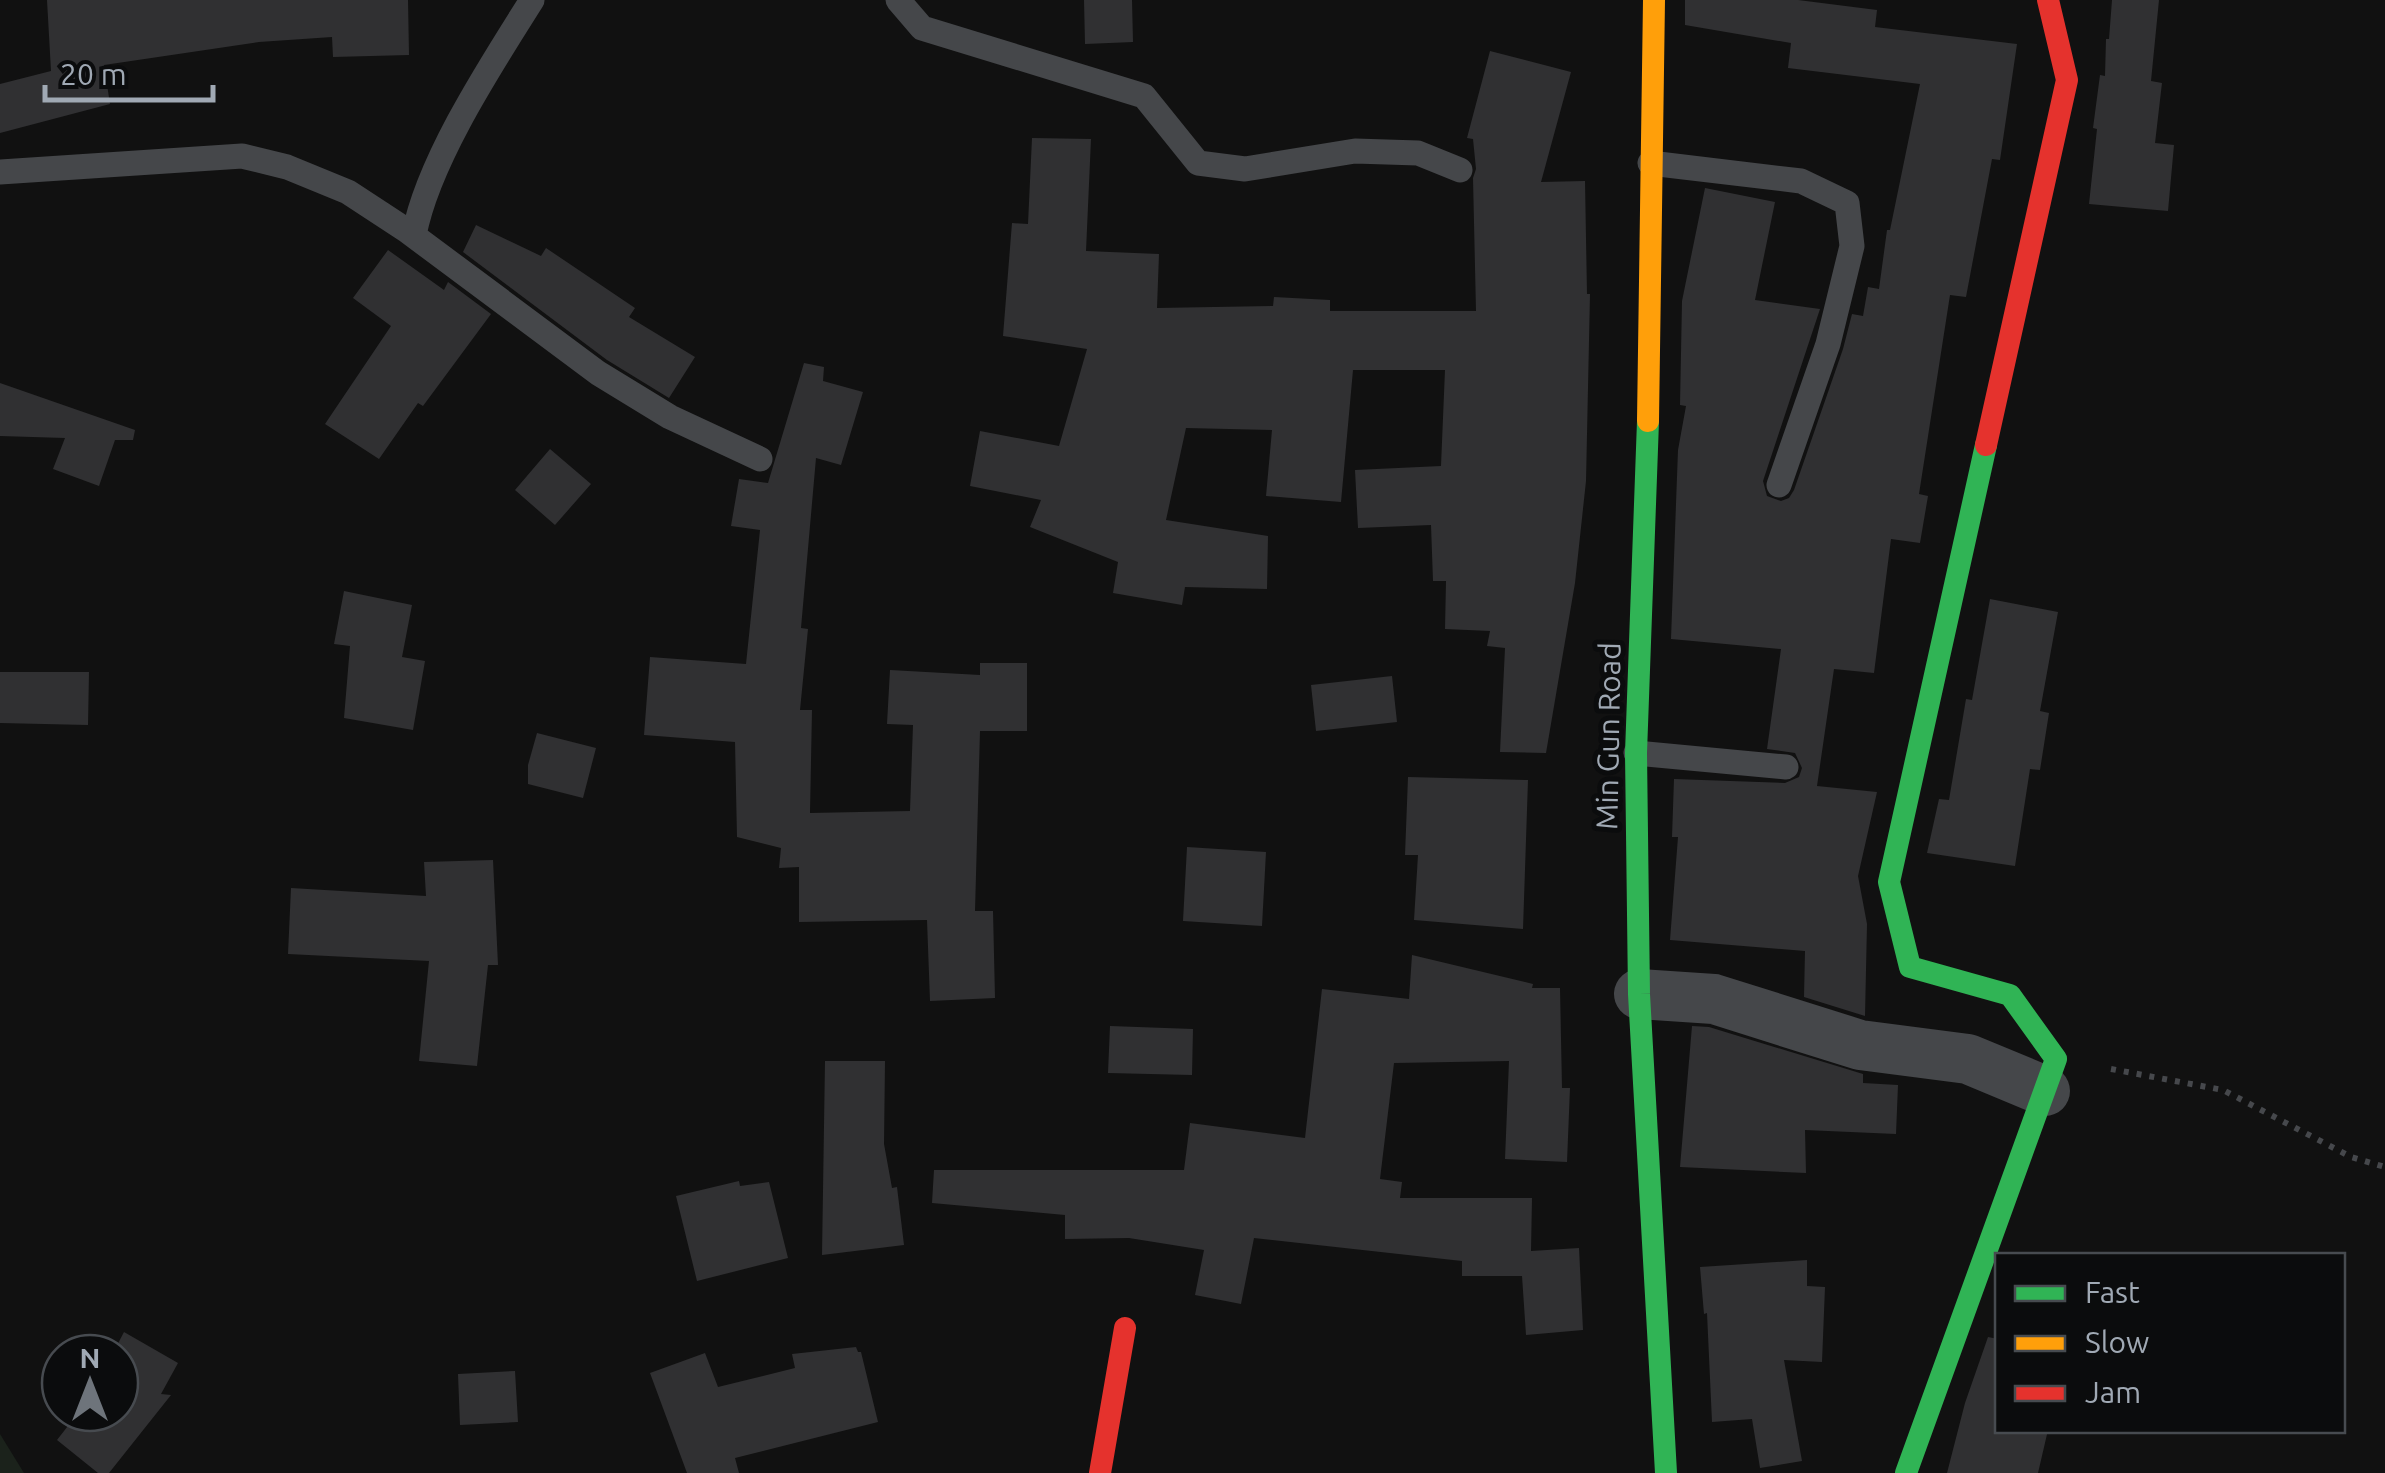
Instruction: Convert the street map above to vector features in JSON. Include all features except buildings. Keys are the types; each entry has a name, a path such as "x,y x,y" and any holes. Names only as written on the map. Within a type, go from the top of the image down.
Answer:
{"street":[{"name":"Min Gun Road","path":"1654,0 1651,338 1636,754 1639,994 1666,1473"},
{"path":"1906,1473 2050,1075 2010,996 1910,966 1890,882 2066,80 2048,0"},
{"path":"1639,994 1714,999 1860,1045 1968,1059 2050,1075"},
{"path":"1100,1473 1125,1328"}],"lane":[{"path":"414,235 420,202 480,84 532,0"},
{"path":"898,0 922,28 1144,96 1198,162 1245,169 1354,150 1418,153 1460,170"},
{"path":"0,172 242,156 288,167 348,192 414,235 598,373 670,417 760,458"},
{"path":"1650,162 1801,181 1847,202 1852,246 1828,344 1779,484"},
{"path":"1636,754 1786,768"}],"path":[{"path":"2050,1075 2223,1090 2351,1157 2385,1166"}],"shaded area":[{"path":"0,1434 24,1473 0,1473"}],"traffic: fast":[{"path":"1648,421 1636,753 1639,994 1666,1473"},
{"path":"1906,1473 2056,1059 2010,995 1910,967 1889,882 1986,445"}],"traffic: slow":[{"path":"1648,421 1654,0"}],"traffic: jam":[{"path":"1986,445 2067,80 2048,0"},
{"path":"1100,1473 1125,1328"}]}
